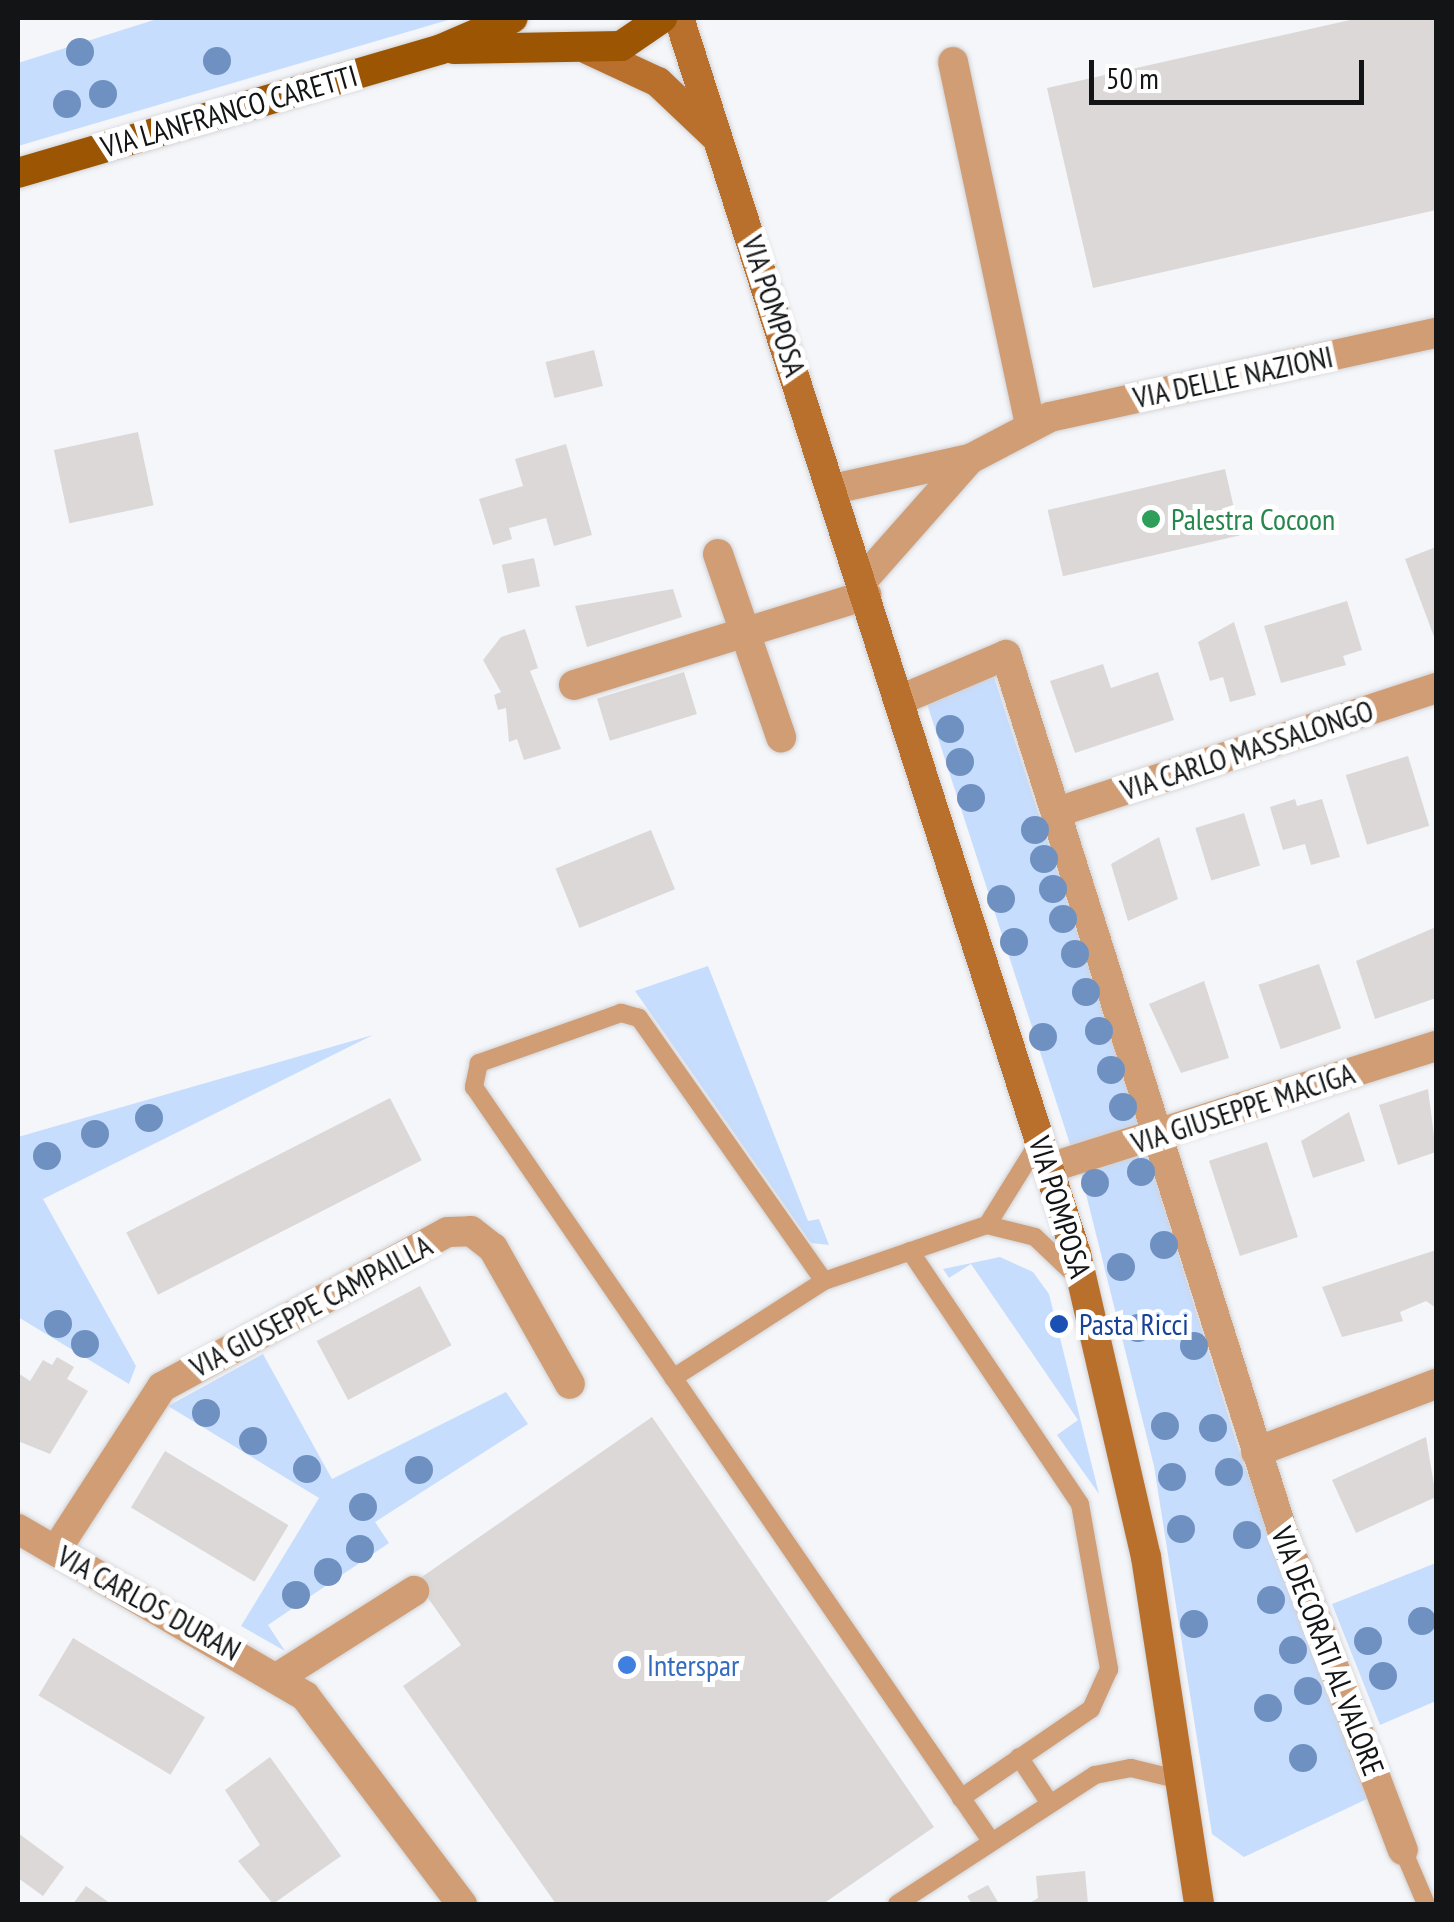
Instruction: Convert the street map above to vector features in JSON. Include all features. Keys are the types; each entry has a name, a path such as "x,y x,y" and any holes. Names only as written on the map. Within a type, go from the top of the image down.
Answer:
{"main road":[{"name":"VIA LANFRANCO CARETTI","path":"18,173 441,49 514,18"},
{"name":"VIA LANFRANCO CARETTI","path":"441,49 589,50 621,46 662,18"},
{"name":"VIA POMPOSA","path":"679,18 1083,1282 1146,1557 1199,1904"},
{"name":"VIA LANFRANCO CARETTI","path":"589,50 658,82 720,142"}],"street":[{"path":"953,62 1030,425"},
{"name":"VIA DELLE NAZIONI","path":"833,490 970,459 1030,425 1436,333"},
{"name":"VIA DELLE NAZIONI","path":"864,588 970,459"},
{"path":"718,554 781,736"},
{"path":"574,685 744,632 864,588"},
{"path":"900,700 1006,655 1162,1134"},
{"name":"VIA CARLO MASSALONGO","path":"1057,812 1436,688"},
{"name":"VIA GIUSEPPE MACIGA","path":"1045,1154 1162,1134 1436,1046"},
{"name":"VIA DECORATI AL VALORE","path":"1162,1134 1256,1452 1403,1850"},
{"name":"VIA GIUSEPPE CAMPAILLA","path":"56,1550 162,1386 448,1232 471,1231 494,1248 570,1384"},
{"path":"1256,1452 1436,1384"},
{"name":"VIA CARLOS DURAN","path":"18,1529 280,1676 350,1750 462,1904"},
{"path":"280,1676 414,1592"}],"lane":[{"path":"824,1281 639,1018 622,1013 479,1063 474,1087 991,1841"},
{"path":"673,1378 824,1281 986,1225 1045,1154"},
{"path":"986,1225 1035,1237 1083,1282"},
{"path":"910,1251 1086,1521 1109,1685 1020,1757 961,1798"},
{"path":"1020,1757 1049,1802"},
{"path":"897,1904 1049,1802 1118,1768 1181,1780"},
{"path":"1403,1850 1426,1904"}],"shaded area":[{"path":"160,18 455,18 18,146 18,63"},
{"path":"992,671 1140,1126 1071,1148 924,693"},
{"path":"708,966 808,1221 819,1219 829,1245 811,1243 635,991"},
{"path":"373,1035 43,1199 136,1366 129,1384 18,1317 18,1137"},
{"path":"1146,1150 1239,1451 1369,1798 1244,1857 1212,1834 1154,1466 1080,1170"},
{"path":"1000,1257 1033,1272 1049,1294 1099,1494 1057,1435 1078,1420 971,1264 949,1278 943,1269"},
{"path":"263,1354 332,1479 506,1392 528,1424 375,1522 389,1543 268,1625 285,1651 241,1626 319,1498 168,1406"},
{"path":"1436,1563 1436,1701 1380,1725 1332,1604"}],"building":[{"path":"1359,18 1436,18 1436,210 1093,288 1047,88"},
{"path":"594,350 603,386 554,398 545,362"},
{"path":"138,432 154,505 69,523 54,450"},
{"path":"566,444 592,535 554,546 546,518 509,528 512,539 493,545 479,499 523,486 515,459"},
{"path":"1225,469 1240,535 1063,576 1048,510"},
{"path":"1436,547 1436,642 1405,559"},
{"path":"534,558 540,586 508,593 502,565"},
{"path":"673,589 682,617 587,647 575,606"},
{"path":"1347,601 1362,650 1343,656 1346,665 1281,683 1264,626"},
{"path":"1234,622 1256,695 1230,702 1223,677 1210,681 1198,642"},
{"path":"525,629 538,668 530,671 561,749 524,760 517,739 509,742 506,708 498,710 494,695 501,692 483,660 501,637"},
{"path":"1103,664 1111,688 1158,672 1174,720 1075,753 1050,681"},
{"path":"684,672 697,714 610,741 597,699"},
{"path":"1408,756 1429,826 1367,845 1346,775"},
{"path":"1295,799 1297,806 1322,799 1340,857 1311,865 1305,844 1283,850 1270,807"},
{"path":"1244,813 1260,866 1211,881 1195,828"},
{"path":"651,830 675,889 579,928 556,869"},
{"path":"1159,837 1178,899 1128,921 1111,864"},
{"path":"1436,927 1436,998 1375,1019 1356,961"},
{"path":"1319,964 1341,1028 1281,1049 1258,985"},
{"path":"1204,981 1229,1058 1181,1073 1149,1004"},
{"path":"1428,1089 1436,1152 1398,1165 1379,1105"},
{"path":"390,1098 422,1160 158,1295 126,1232"},
{"path":"1349,1112 1365,1161 1313,1178 1301,1141"},
{"path":"1267,1142 1298,1237 1240,1256 1209,1161"},
{"path":"1436,1250 1436,1308 1426,1301 1400,1312 1403,1321 1342,1337 1322,1287"},
{"path":"420,1286 451,1345 348,1400 317,1341"},
{"path":"57,1357 74,1367 67,1379 88,1391 50,1454 18,1441 18,1373 30,1381 43,1360 52,1365"},
{"name":"Interspar","path":"652,1417 934,1827 823,1904 556,1904 403,1686 461,1645 416,1581"},
{"path":"1426,1437 1436,1497 1356,1533 1332,1480"},
{"path":"165,1451 288,1525 254,1582 131,1508"},
{"path":"73,1638 205,1717 170,1775 38,1695"},
{"path":"270,1757 341,1856 273,1904 238,1861 260,1845 225,1790"},
{"path":"18,1833 64,1867 43,1896 18,1878"},
{"path":"1085,1871 1088,1904 1028,1904 1038,1898 1036,1876"},
{"path":"988,1885 999,1904 972,1904 967,1896"},
{"path":"86,1886 100,1896 111,1904 73,1904"}],"place":[{"name":"Palestra Cocoon","path":"1151,519"},
{"name":"Pasta Ricci","path":"1059,1324"},
{"name":"Interspar","path":"627,1665"}]}
